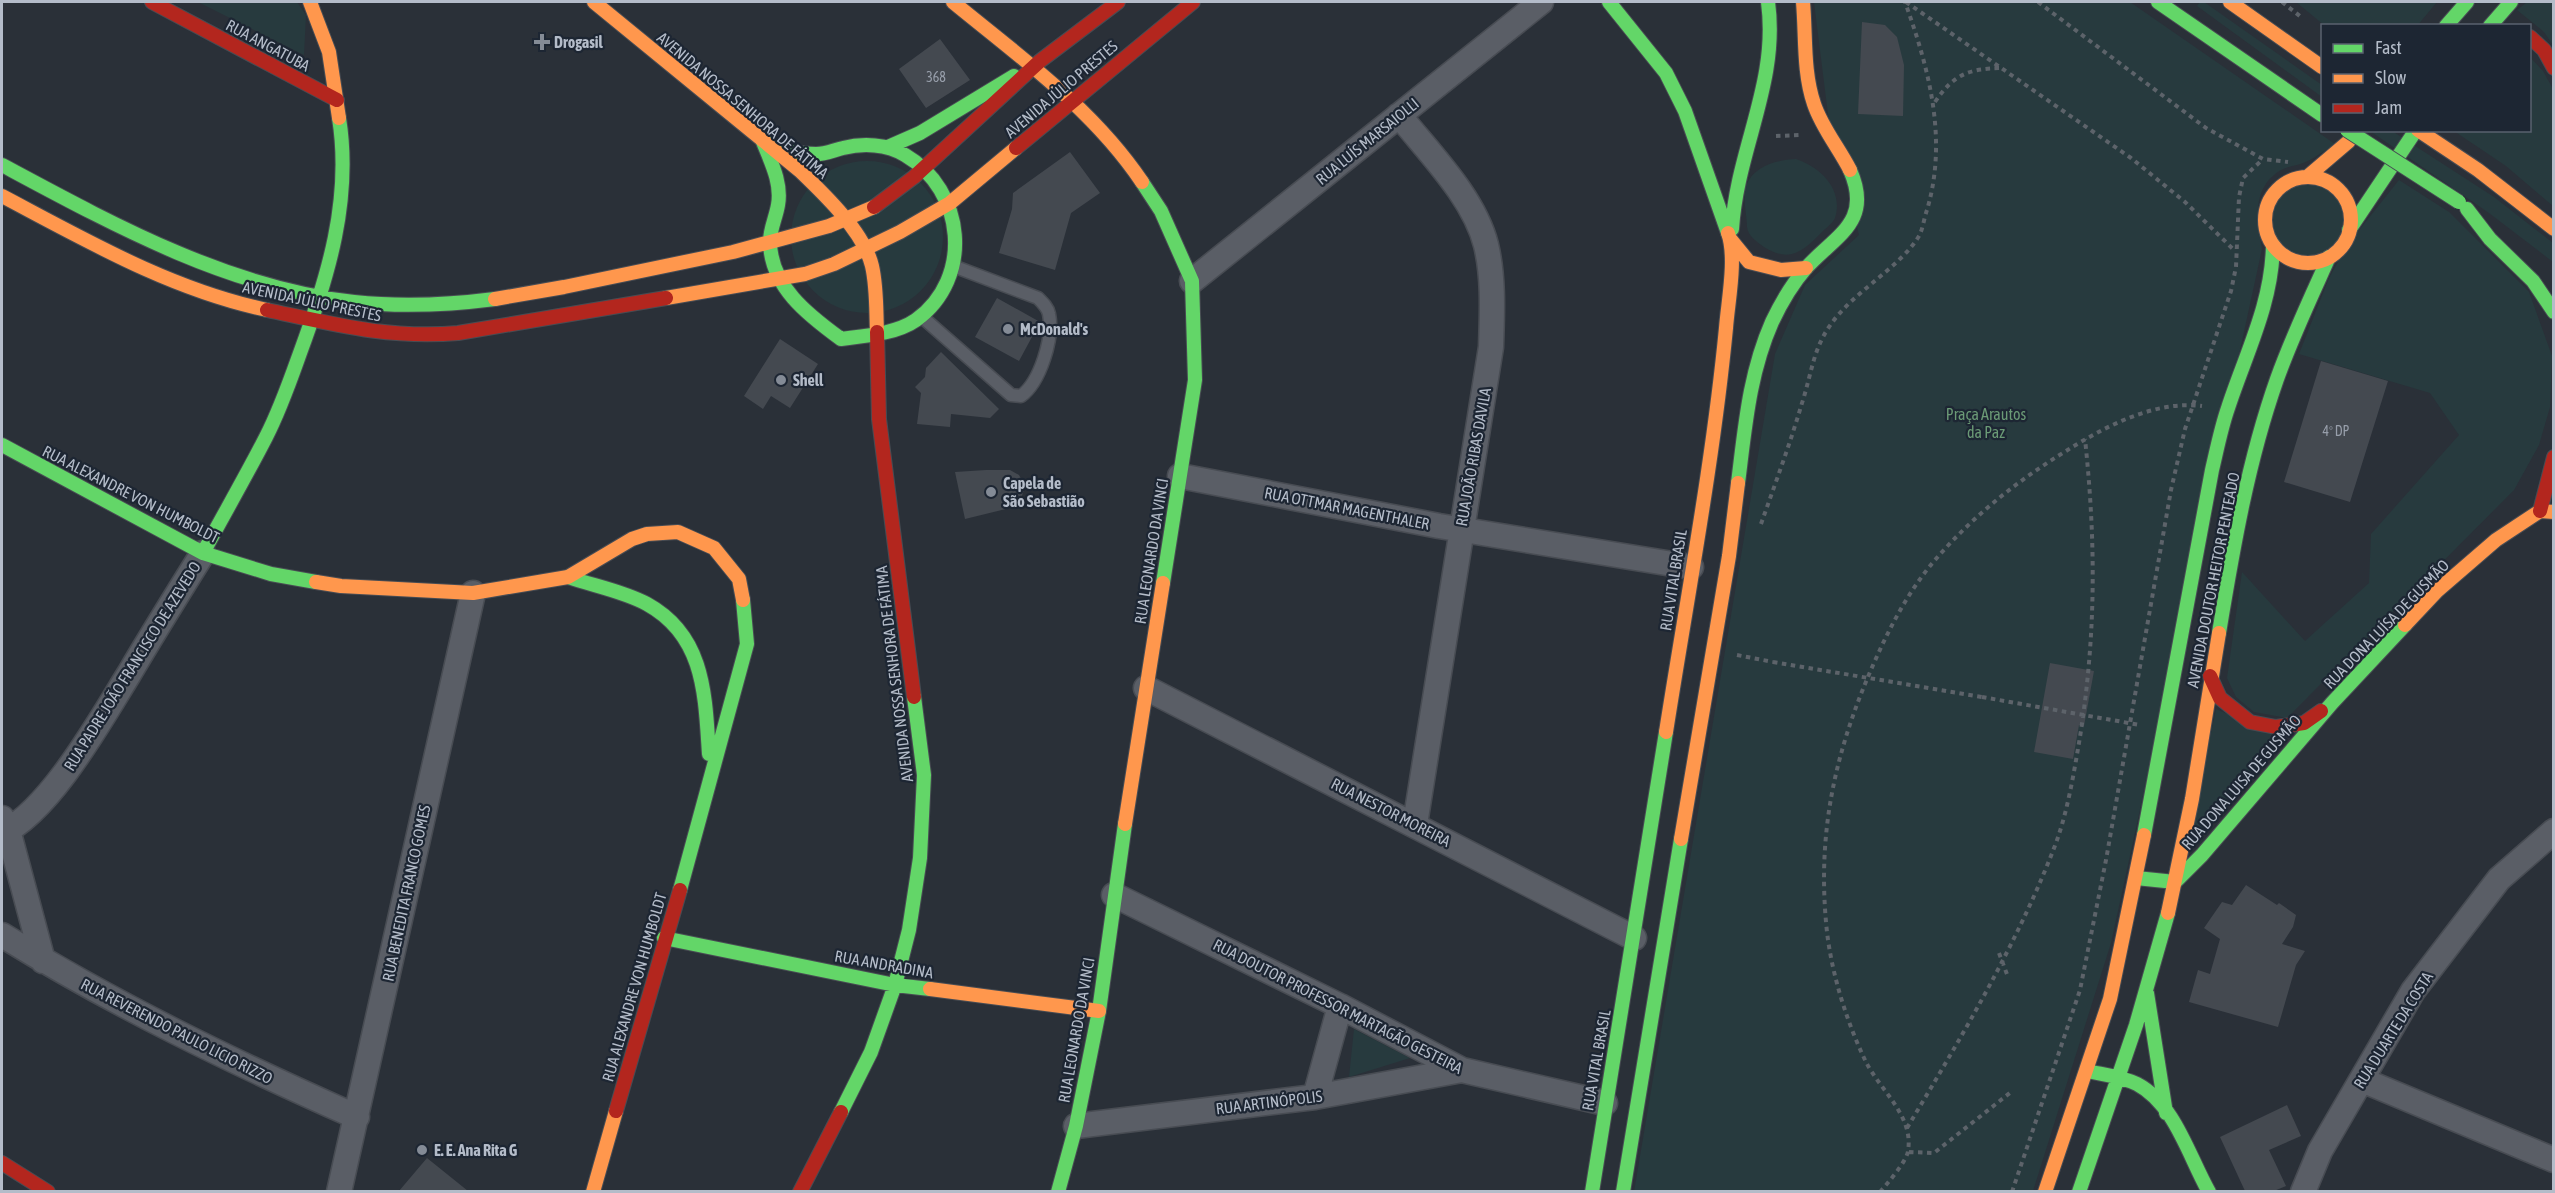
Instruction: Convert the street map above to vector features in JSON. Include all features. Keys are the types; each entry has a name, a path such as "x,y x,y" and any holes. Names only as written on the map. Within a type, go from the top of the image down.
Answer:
{"main road":[{"name":"RUA ANGATUBA","path":"152,2 337,100"},
{"name":"RUA PADRE JOÃO FRANCISCO DE AZEVEDO","path":"203,553 267,436 321,296 338,232 344,175 342,134 328,52 310,2"},
{"name":"AVENIDA NOSSA SENHORA DE FÁTIMA","path":"594,2 808,178 866,248 876,289 879,419 924,775 920,858 905,950 871,1052 800,1191"},
{"name":"RUA LEONARDO DA VINCI","path":"953,2 1073,101 1135,172 1161,211 1192,281 1195,380 1114,895 1099,1011 1076,1126 1058,1191"},
{"name":"AVENIDA JÚLIO PRESTES","path":"2,165 117,226 194,259 270,283 321,296 405,305 443,304 512,296 739,252 845,220 877,206 925,167 1032,68 1118,2"},
{"name":"AVENIDA JÚLIO PRESTES","path":"2,196 105,251 185,286 247,306 369,332 423,336 458,333 805,274 834,264 900,232 950,203 1193,2"},
{"name":"RUA VITAL BRASIL","path":"1592,1191 1720,387 1731,270 1731,240 1704,159 1684,111 1665,73 1610,2"},
{"path":"1768,2 1773,22 1772,50 1736,187 1731,240 1749,262 1781,270 1806,268"},
{"path":"1623,1191 1726,569 1750,384 1765,339 1776,315 1806,268 1838,240 1853,222 1859,198 1851,170 1826,131 1808,82 1803,2"},
{"path":"2158,2 2321,113"},
{"path":"2230,2 2320,65"},
{"path":"2253,2 2288,43"},
{"path":"2448,24 2467,2"},
{"path":"2493,22 2511,2"},
{"path":"2531,39 2544,50 2553,68"},
{"path":"763,142 795,153 818,154 846,147 888,147 909,141 969,101 1032,68"},
{"path":"2350,132 2463,206 2521,250"},
{"path":"2307,177 2348,142 2356,132"},
{"path":"2349,230 2350,210 2344,196 2335,186 2322,179 2307,177 2294,179 2283,185 2270,200 2265,219 2267,232 2273,244 2287,257 2304,263 2329,258 2339,249 2349,230 2416,132"},
{"path":"2420,132 2478,170 2553,229"},
{"path":"763,142 776,172 779,196 772,219 770,242 778,278 792,300 841,339 853,356"},
{"path":"888,147 925,167 941,186 950,203 957,228 953,266 948,280 933,302 899,342"},
{"path":"2463,206 2489,237 2543,292 2553,312"},
{"name":"AVENIDA DOUTOR HEITOR PENTEADO","path":"2087,1071 2110,999 2136,878 2197,549 2227,409 2266,303 2274,267 2273,244"},
{"name":"AVENIDA DOUTOR HEITOR PENTEADO","path":"2175,882 2238,526 2271,395 2329,258"},
{"path":"841,339 876,333 918,318"},
{"name":"AVENIDA NOSSA SENHORA DE FÁTIMA","path":"879,419 885,373 891,357"},
{"path":"865,383 879,419"},
{"name":"RUA ALEXANDRE VON HUMBOLDT","path":"2,445 203,553 271,574 341,586 473,594 568,577 632,539 647,534 678,532 714,548 739,579 745,611 747,644 708,792 664,938 593,1191"},
{"path":"2547,512 2553,457"},
{"name":"RUA DONA LUÍSA DE GUSMÃO","path":"2332,703 2437,591 2496,540 2547,512"},
{"name":"RUA ALEXANDRE VON HUMBOLDT","path":"568,577 646,603 680,629 692,645 699,665 706,711 708,792"},
{"path":"2210,676 2220,698 2250,722 2276,727 2304,723 2332,703"},
{"name":"RUA DONA LUISA DE GUSMÃO","path":"2175,882 2202,855 2332,703"},
{"path":"2079,1191 2146,989 2175,882 2136,878"},
{"name":"RUA ANDRADINA","path":"664,938 895,985 1099,1011"},
{"path":"2146,989 2166,1113"},
{"path":"2045,1191 2087,1071 2118,1077 2144,1088 2166,1113 2209,1191"},
{"path":"2,1163 48,1191"}],"street":[{"name":"RUA LUÍS MARSAIOLLI","path":"1192,281 1540,2"},
{"name":"RUA JOÃO RIBAS DAVILA","path":"1399,115 1470,204 1486,245 1492,297 1491,347 1415,824"},
{"name":"RUA OTTMAR MAGENTHALER","path":"1180,476 1461,529 1692,567"},
{"name":"RUA PADRE JOÃO FRANCISCO DE AZEVEDO","path":"4,827 29,812 56,784 84,747 203,553"},
{"name":"RUA BENEDITA FRANCO GOMES","path":"339,1191 473,594"},
{"name":"RUA NESTOR MOREIRA","path":"1146,688 1634,938"},
{"path":"4,827 43,961"},
{"name":"RUA DUARTE DA COSTA","path":"2303,1191 2320,1151 2414,991 2499,879 2553,831"},
{"name":"RUA DOUTOR PROFESSOR MARTAGÃO GESTEIRA","path":"1114,895 1340,1006 1462,1070 1605,1102"},
{"name":"RUA REVERENDO PAULO LICIO RIZZO","path":"2,935 43,961 155,1023 357,1117"},
{"path":"1316,1096 1340,1006"},
{"name":"RUA ARTINÓPOLIS","path":"1076,1126 1316,1096 1462,1070"},
{"path":"2361,1080 2553,1160"}],"lane":[{"path":"918,318 1011,395 1021,396 1030,390 1046,354 1049,315 1046,306 1038,298 953,266"}],"path":[{"path":"1905,2 2131,158 2185,202 2236,252"},
{"path":"1758,535 1803,401 1815,351 1830,326 1848,303 1901,256 1919,236 1930,199 1936,168 1934,104 1921,45 1905,2"},
{"path":"2038,2 2206,128 2263,159 2286,163 2293,160"},
{"path":"1934,104 1959,74 1980,69 2002,68"},
{"path":"1752,132 1773,136 1826,131"},
{"path":"2012,1191 2080,990 2106,860 2171,490 2193,405 2231,291 2236,267 2242,178 2263,159"},
{"path":"1880,1191 1909,1152 1907,1128 1902,1116 1867,1063 1840,990 1827,934 1825,839 1840,751 1864,686 1891,627 1933,562 1985,509 2037,468 2085,439 2142,414 2193,405 2227,409"},
{"path":"1907,1128 1968,1027 2033,899 2057,841 2074,772 2089,678 2094,555 2085,439"},
{"path":"1773,662 2164,730"},
{"path":"1999,953 2008,977"},
{"path":"1909,1152 1934,1153 2011,1092"}],"green space":[{"path":"198,2 297,2 306,15 304,55"},
{"name":"Praça Arautos da Paz","path":"1814,2 2130,2 2335,144 2307,161 2281,170 2271,177 2260,195 2258,216 2262,249 2111,943 2033,1191 1634,1192 1775,354 1805,285 1859,235 1828,114"},
{"path":"2200,2 2204,2 2321,84 2321,96 2197,6"},
{"path":"2296,2 2437,2 2419,24 2323,24"},
{"path":"2527,2 2553,2 2553,45 2544,32 2517,10"},
{"path":"2531,58 2543,71 2553,89 2553,206 2506,166 2455,132 2531,132"},
{"path":"2371,132 2394,132 2494,197 2553,243 2553,262 2489,213"},
{"path":"1796,159 1813,168 1828,181 1833,189 1837,207 1833,222 1810,244 1796,252 1782,254 1764,247 1749,233 1745,190 1750,179 1760,168 1774,162"},
{"path":"867,161 896,167 921,183 937,208 943,237 937,266 921,291 896,307 867,313 838,307 813,291 797,266 791,237 797,208 813,183 838,167"},
{"path":"2399,180 2449,212 2529,292 2552,356 2550,407 2539,445 2514,490 2287,718 2254,712 2236,697 2227,678 2242,572 2305,641 2369,583 2371,534 2459,435 2430,393 2299,354 2329,278 2348,244"},
{"path":"2309,181 2323,184 2336,192 2344,205 2347,219 2344,233 2336,246 2323,254 2309,257 2295,254 2282,246 2274,233 2271,219 2274,205 2282,192 2295,184"},
{"path":"2216,709 2281,737 2186,851"},
{"path":"1354,1029 1410,1058 1349,1077"}],"building":[{"path":"1862,22 1885,25 1897,37 1904,65 1903,116 1858,114"},
{"path":"940,39 970,80 926,108 899,69"},
{"path":"1070,152 1100,193 1071,213 1055,270 999,253 1012,209 1013,193"},
{"name":"McDonald's","path":"997,298 1040,322 1019,361 975,337"},
{"name":"Shell","path":"780,339 818,364 790,408 771,396 763,409 744,396"},
{"path":"941,352 999,409 990,418 951,414 950,427 917,424 921,393 915,387 925,377 926,368"},
{"path":"2321,361 2388,381 2350,502 2284,482"},
{"name":"Capela de São Sebastião","path":"1010,470 1019,475 1025,486 1021,499 1014,507 965,519 955,472"},
{"path":"2050,663 2094,671 2084,726 2079,725 2073,759 2034,752"},
{"path":"2246,885 2296,915 2293,927 2282,944 2305,951 2296,965 2278,1027 2189,1002 2198,970 2210,974 2220,939 2204,928 2222,902 2232,905"},
{"path":"2287,1105 2301,1136 2269,1150 2286,1186 2274,1191 2245,1191 2220,1137"},
{"path":"427,1158 468,1191 399,1191"}],"traffic: fast":[{"path":"1609,2 1666,73 1685,111 1728,233"},
{"path":"1732,229 1741,171 1768,60 1770,32 1768,2"},
{"path":"2158,2 2321,114"},
{"path":"2448,24 2467,2"},
{"path":"2492,24 2511,2"},
{"path":"888,147 920,133 1014,76"},
{"path":"203,553 276,416 320,296 340,208 342,148 339,118"},
{"path":"2350,132 2459,202"},
{"path":"2349,230 2415,132"},
{"path":"763,142 809,154 859,145 883,147 898,151 925,170 940,190 950,212 955,235 954,259 947,281 935,302 908,325 880,334 841,339 804,309 784,285 776,272 772,257 770,236 779,197 775,173 763,142"},
{"path":"2,165 128,231 216,268 261,283 307,295 372,304 424,305 495,299"},
{"path":"1738,483 1749,401 1764,342 1779,308 1796,281 1848,226 1854,215 1857,203 1856,188 1850,170"},
{"path":"1142,182 1161,211 1192,281 1195,380 1163,583"},
{"path":"2467,209 2490,239 2533,281 2554,312"},
{"path":"2144,835 2212,470 2226,416 2263,308 2272,267 2273,245"},
{"path":"2219,633 2242,505 2267,410 2289,348 2329,257"},
{"path":"2,445 203,553 271,574 316,582"},
{"path":"568,577 638,599 666,617 681,633 691,650 703,689 709,754"},
{"path":"680,890 747,644 743,600"},
{"path":"2136,878 2175,882 2202,855 2332,703 2405,625"},
{"path":"841,1112 871,1052 895,985 909,930 920,858 924,775 914,697"},
{"path":"1592,1192 1666,732"},
{"path":"1058,1192 1076,1126 1099,1011 1125,824"},
{"path":"1623,1192 1681,839"},
{"path":"2079,1192 2136,1025 2168,913"},
{"path":"664,938 895,985 930,989"},
{"path":"2147,993 2166,1113"},
{"path":"2092,1072 2137,1084 2161,1104 2180,1132 2209,1192"}],"traffic: slow":[{"path":"310,2 329,52 339,118"},
{"path":"594,2 799,170 842,214 861,240 872,266 876,291 877,332"},
{"path":"953,2 1078,107 1123,156 1142,182"},
{"path":"1803,2 1806,67 1810,92 1821,121 1850,170"},
{"path":"2230,2 2321,66"},
{"path":"2307,177 2348,142 2356,132"},
{"path":"2421,132 2478,170 2554,229"},
{"path":"666,298 805,274 834,264 900,232 950,203 1016,148"},
{"path":"2308,177 2332,184 2344,196 2351,220 2344,244 2332,256 2308,263 2284,256 2272,244 2265,220 2272,196 2284,184 2308,177"},
{"path":"2,196 98,247 164,277 197,290 267,310"},
{"path":"495,299 733,252 829,226 874,207"},
{"path":"1666,732 1721,379 1732,267 1731,243 1728,233"},
{"path":"1731,240 1749,262 1781,270 1806,268"},
{"path":"1681,839 1729,556 1738,483"},
{"path":"2405,625 2437,591 2496,540 2540,511 2554,512"},
{"path":"316,582 341,586 473,593 568,577 632,539 647,534 678,532 714,548 739,579 743,600"},
{"path":"1125,824 1163,583"},
{"path":"2168,913 2192,799 2219,633"},
{"path":"2045,1192 2110,999 2144,835"},
{"path":"930,989 1099,1011"},
{"path":"593,1192 616,1111"}],"traffic: jam":[{"path":"152,2 337,100"},
{"path":"874,207 914,177 1040,61 1118,2"},
{"path":"1016,148 1193,2"},
{"path":"2531,38 2544,50 2554,68"},
{"path":"267,310 361,329 433,334 458,333 666,298"},
{"path":"877,332 879,419 914,697"},
{"path":"2540,511 2554,457"},
{"path":"2210,676 2220,698 2250,722 2276,727 2304,723 2321,711"},
{"path":"616,1111 680,890"},
{"path":"800,1192 841,1112"},
{"path":"2,1163 48,1192"}],"place":[{"name":"Drogasil","path":"542,42"},
{"name":"McDonald's","path":"1008,329"},
{"name":"Shell","path":"781,380"},
{"name":"Capela de São Sebastião","path":"991,492"},
{"name":"E. E. Ana Rita G","path":"422,1150"}]}
